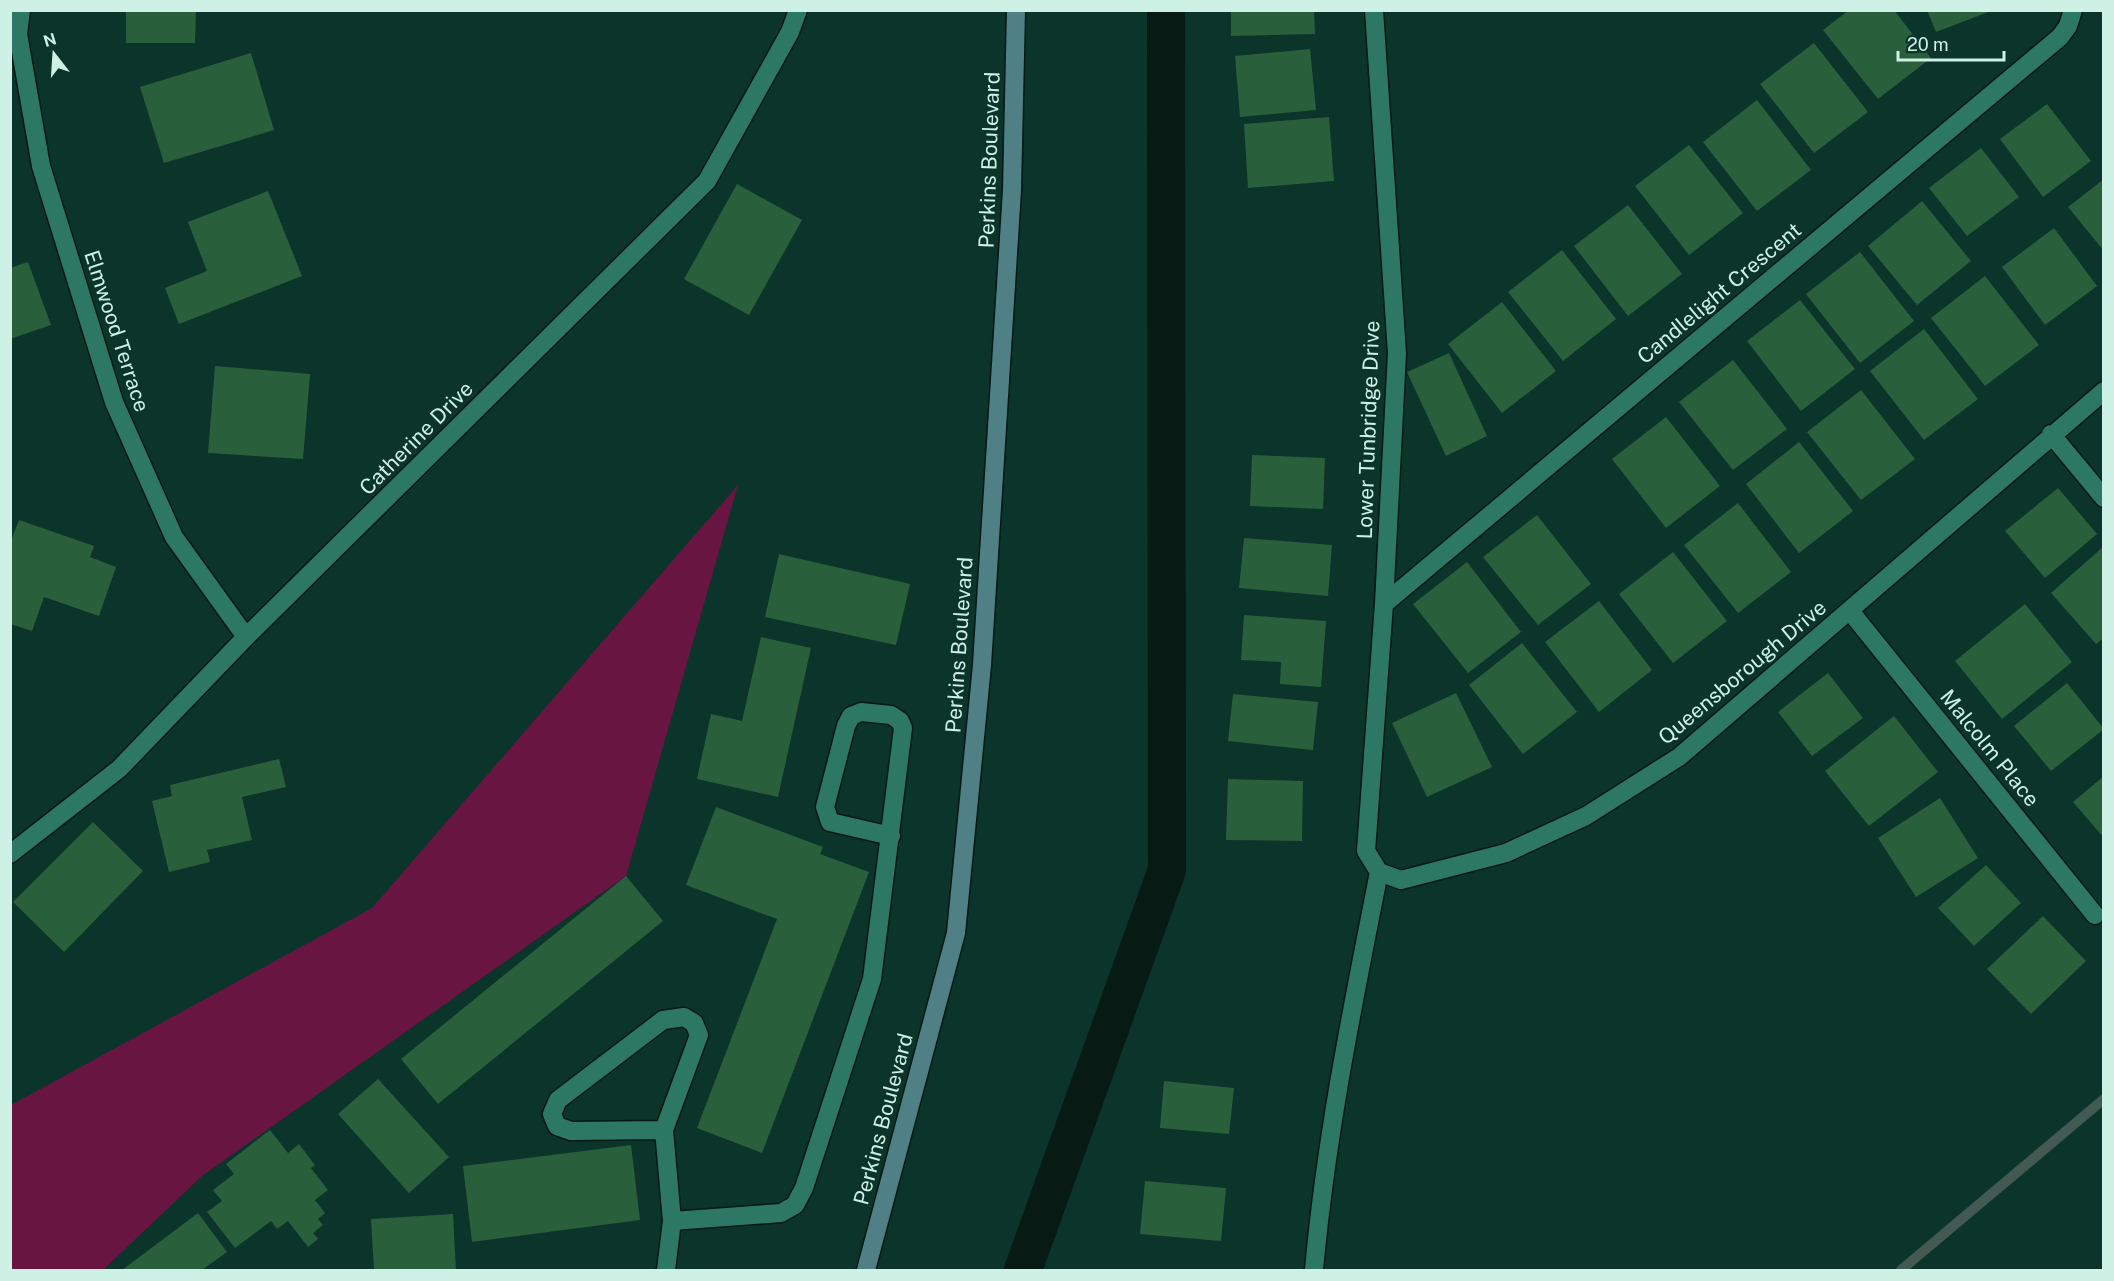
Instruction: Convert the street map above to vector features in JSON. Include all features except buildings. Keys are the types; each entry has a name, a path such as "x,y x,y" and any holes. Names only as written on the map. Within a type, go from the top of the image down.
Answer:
{"street":[{"name":"Elmwood Terrace","path":"21,10 18,34 42,166 114,402 174,537 246,638"},
{"name":"Catherine Drive","path":"10,854 119,769 246,638 707,181 790,32 798,10"},
{"name":"Perkins Boulevard","path":"866,1270 956,933 982,665 1012,190 1016,10"},
{"name":"Lower Tunbridge Drive","path":"1374,10 1397,353 1384,604 1366,851 1379,872"},
{"name":"Candlelight Crescent","path":"1384,604 2060,37 2068,26 2073,10"},
{"name":"Queensborough Drive","path":"1379,872 1401,880 1506,853 1586,816 1679,757 2103,391"},
{"path":"2051,434 2103,498"},
{"name":"Malcolm Place","path":"1850,611 2096,915"},
{"path":"672,1221 781,1213 795,1205 804,1188 872,979 891,836 903,728 900,721 891,715 861,712 851,716 846,726 825,807 827,816 830,822 891,836"},
{"path":"1314,1270 1321,1197 1355,994 1379,872"},
{"path":"664,1130 571,1131 557,1126 552,1114 558,1100 663,1020 684,1017 694,1023 699,1035 664,1130 672,1221 666,1270"}],"shaded area":[{"path":"738,485 626,876 202,1176 103,1270 11,1270 11,1105 372,908"}],"waterway":[{"path":"1023,1270 1167,870 1166,10"},
{"path":"1901,1270 2104,1099"}]}
